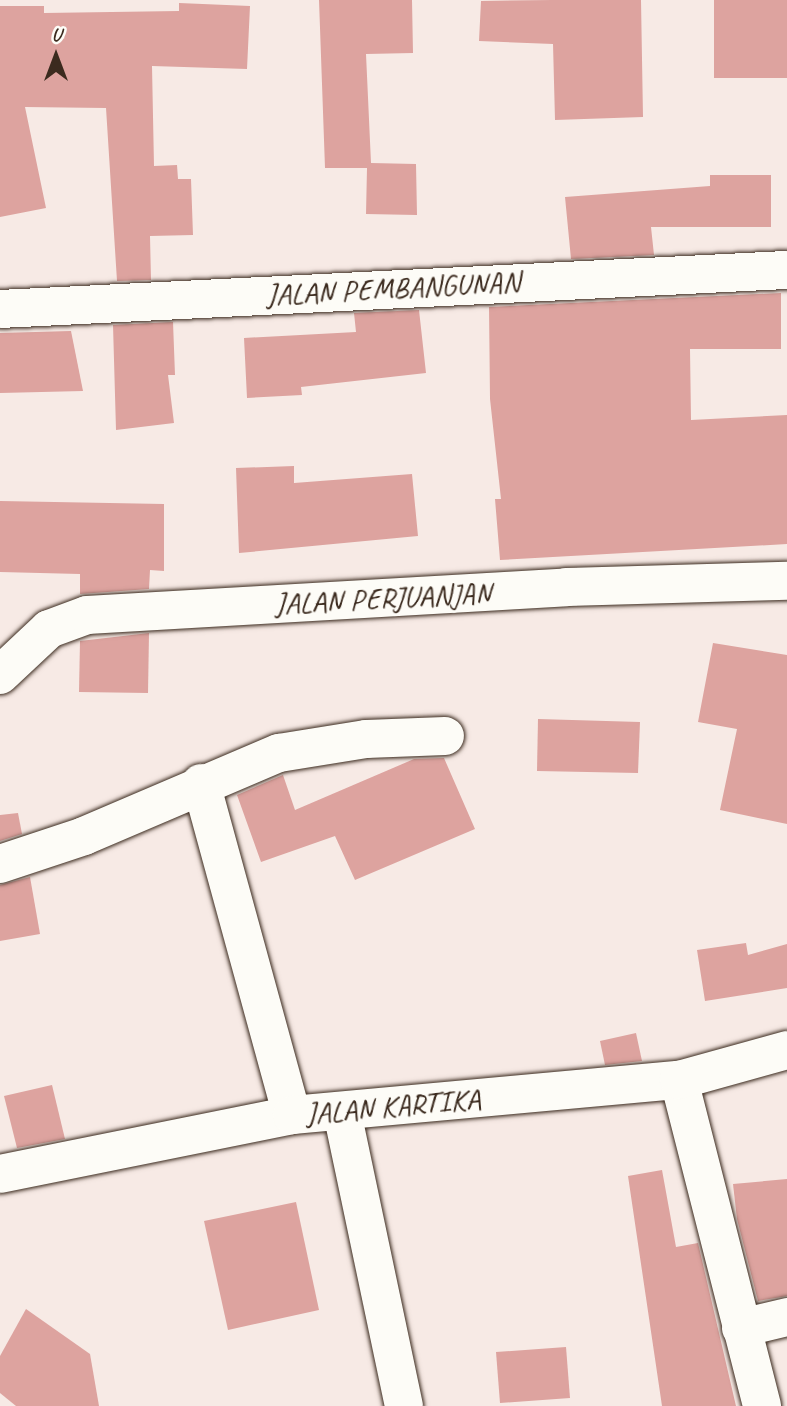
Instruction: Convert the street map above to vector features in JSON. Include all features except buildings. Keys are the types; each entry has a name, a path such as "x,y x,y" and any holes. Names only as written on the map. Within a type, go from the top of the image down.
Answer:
{"street":[{"name":"JALAN PEMBANGUNAN","path":"0,309 787,270"},
{"name":"JALAN PERJUANJAN","path":"0,675 49,629 86,615 566,587 787,581"},
{"path":"0,864 84,836 201,783 279,753 366,738 445,736"},
{"path":"201,783 292,1115"},
{"name":"JALAN KARTIKA","path":"0,1174 292,1115 679,1080 787,1050"},
{"path":"679,1080 762,1406"},
{"path":"342,1112 404,1406"},
{"path":"741,1328 787,1317"}]}
